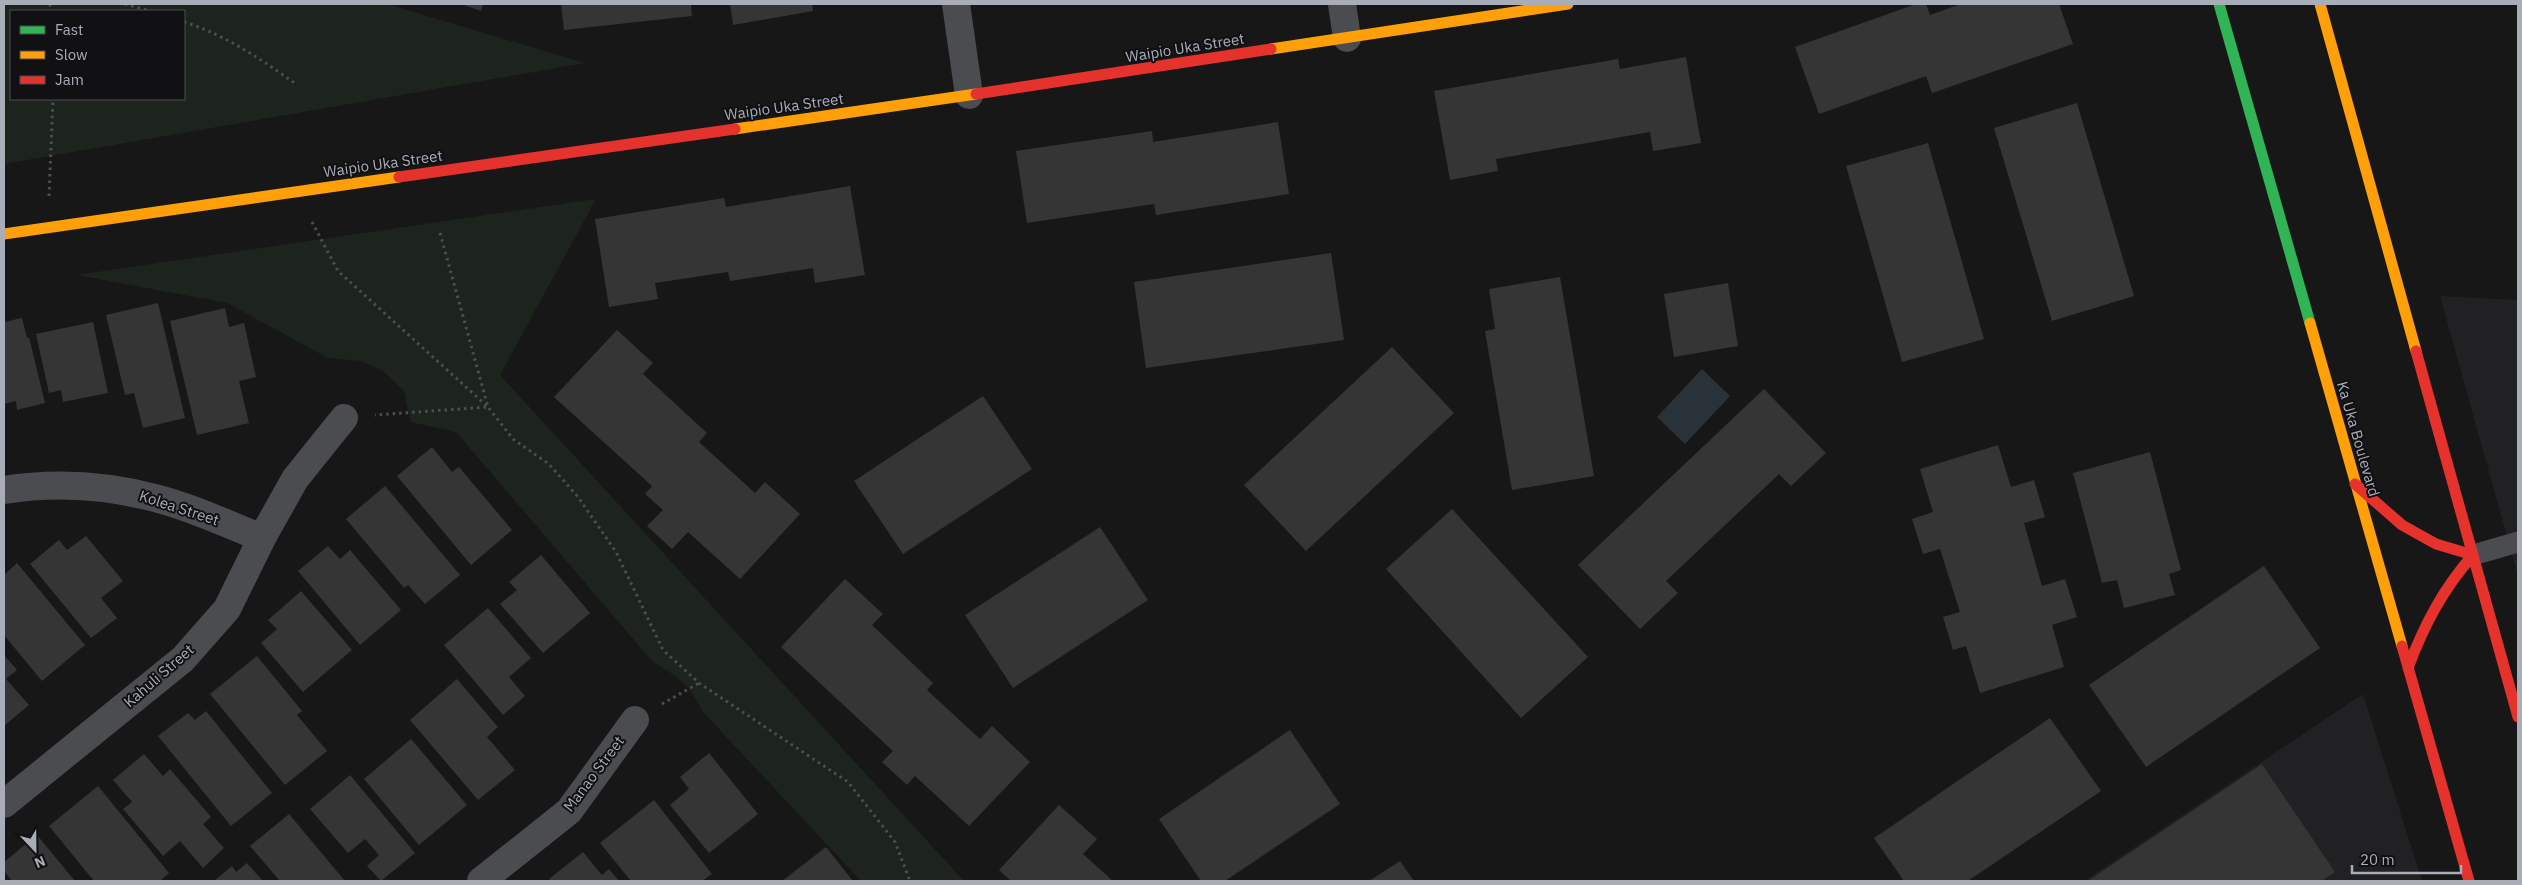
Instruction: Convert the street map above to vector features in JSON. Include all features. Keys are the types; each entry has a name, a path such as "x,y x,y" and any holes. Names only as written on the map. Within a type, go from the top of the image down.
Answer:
{"main road":[{"name":"Waipio Uka Street","path":"4,234 969,96 1568,4"},
{"name":"Ka Uka Boulevard","path":"2219,4 2469,881"},
{"path":"2320,4 2518,717"},
{"path":"2355,484 2402,525 2436,544 2473,556"},
{"path":"2408,668 2427,617 2449,582 2473,556"}],"street":[{"path":"956,4 969,96"},
{"path":"1342,4 1348,38"},
{"name":"Kahuli Street","path":"4,804 182,659 226,609 295,479 344,418"},
{"name":"Kolea Street","path":"4,490 33,485 94,486 155,498 262,538"},
{"name":"Manao Street","path":"481,881 568,811 635,720"}],"lane":[{"path":"2473,556 2518,542"}],"path":[{"path":"125,4 146,10"},
{"path":"185,22 196,25 264,61 296,84"},
{"path":"47,227 53,100"},
{"path":"296,192 338,271 488,407 513,439 549,464 578,497 616,552 663,650 698,683 848,782 895,842 910,881"},
{"path":"440,233 488,407"},
{"path":"344,418 488,407"},
{"path":"635,720 698,683"}],"shaded area":[{"path":"4,4 387,4 585,63 4,164"},
{"path":"596,199 500,375 964,881 861,881 703,712 688,688 676,677 652,661 456,432 411,422 404,391 383,371 361,361 328,358 227,303 76,275"},
{"path":"2440,296 2518,300 2518,576"},
{"path":"1702,369 1730,396 1685,444 1657,417"},
{"path":"2363,694 2422,881 2084,881"}],"building":[{"path":"461,4 483,4 481,11"},
{"path":"561,4 691,4 692,16 564,30"},
{"path":"730,4 812,4 813,11 733,25"},
{"path":"1916,4 1926,4 1930,15 1961,4 2059,4 2073,44 1932,93 1926,76 1819,114 1795,47"},
{"path":"1686,57 1701,143 1653,151 1650,132 1496,159 1498,171 1450,180 1434,91 1618,59 1620,69"},
{"path":"2077,103 2134,296 2052,321 1994,128"},
{"path":"1278,122 1289,194 1156,215 1154,204 1027,223 1016,151 1152,131 1153,142"},
{"path":"1928,143 1984,339 1902,362 1846,166"},
{"path":"850,186 865,275 815,283 813,268 730,281 728,272 655,283 658,299 609,307 595,219 724,198 726,207"},
{"path":"1331,253 1344,340 1146,368 1134,282"},
{"path":"1560,277 1594,476 1512,490 1485,331 1495,329 1489,289"},
{"path":"1728,283 1738,346 1674,357 1664,294"},
{"path":"158,303 185,418 143,428 134,393 125,395 106,315"},
{"path":"225,308 229,327 244,323 256,377 239,381 249,423 197,435 170,321"},
{"path":"22,318 27,338 29,337 45,403 17,410 16,401 4,404 4,322"},
{"path":"93,322 108,393 63,402 61,390 49,393 36,334"},
{"path":"617,330 653,363 643,374 707,433 699,442 755,493 765,482 800,514 740,579 688,532 672,549 647,526 663,510 645,494 652,486 554,397"},
{"path":"1392,347 1454,413 1306,551 1244,485"},
{"path":"1764,389 1826,453 1791,486 1779,474 1666,581 1678,593 1640,629 1578,565"},
{"path":"983,396 1032,469 903,554 854,481"},
{"path":"1998,445 2011,487 2034,480 2045,517 2024,523 2042,586 2065,579 2077,617 2052,625 2064,667 1980,693 1966,646 1953,650 1943,617 1960,612 1940,549 1923,554 1912,519 1933,512 1920,469"},
{"path":"432,447 452,472 459,467 512,530 471,565 397,476"},
{"path":"2150,452 2181,570 2169,574 2175,595 2124,608 2117,580 2102,583 2073,473"},
{"path":"385,486 460,575 425,604 408,585 404,588 346,519"},
{"path":"1452,509 1588,657 1521,718 1386,569"},
{"path":"1100,527 1148,600 1013,688 965,615"},
{"path":"86,536 123,581 101,598 117,618 91,638 30,564 59,540 67,550"},
{"path":"328,546 340,559 350,550 401,610 360,645 298,571"},
{"path":"541,555 590,613 543,653 500,604 517,590 509,582"},
{"path":"17,563 85,645 42,681 4,635 4,575"},
{"path":"2264,566 2320,648 2146,767 2089,685"},
{"path":"845,579 883,614 872,625 933,683 927,690 980,739 992,726 1030,762 969,826 915,776 907,785 882,762 893,751 781,647"},
{"path":"301,591 352,650 303,692 261,643 277,629 268,620"},
{"path":"488,608 531,658 509,677 525,696 503,715 444,645"},
{"path":"4,655 17,670 6,679 29,705 4,726"},
{"path":"257,656 302,711 297,715 327,751 285,785 210,694"},
{"path":"457,679 498,727 487,737 515,770 478,800 410,720"},
{"path":"206,711 272,793 231,826 158,736 188,713 195,720"},
{"path":"2050,718 2101,791 1968,881 1904,881 1874,838"},
{"path":"1290,730 1340,804 1225,881 1201,881 1159,819"},
{"path":"411,739 467,805 419,845 364,779"},
{"path":"709,753 758,814 709,853 670,805 689,789 680,777"},
{"path":"144,754 163,776 170,769 211,817 203,824 224,848 203,868 180,841 163,856 123,809 132,802 113,780"},
{"path":"2262,764 2335,872 2322,881 2088,881"},
{"path":"350,775 415,853 381,881 367,866 379,855 365,839 348,853 310,809"},
{"path":"98,786 169,873 160,881 94,881 49,826"},
{"path":"654,800 712,874 702,881 631,881 600,843"},
{"path":"1059,805 1097,839 1083,854 1113,881 1011,881 999,870"},
{"path":"289,814 345,881 280,881 250,846"},
{"path":"37,835 75,881 12,881 4,871 4,862"},
{"path":"826,847 853,881 782,881"},
{"path":"583,852 602,875 609,869 619,881 551,881 549,879"},
{"path":"1400,861 1414,881 1369,881"},
{"path":"247,863 263,881 214,881 232,866 236,872"}],"traffic: fast":[{"path":"2219,4 2310,323"}],"traffic: slow":[{"path":"1271,49 1568,4"},
{"path":"2320,4 2416,351"},
{"path":"735,129 976,94"},
{"path":"4,234 399,177"},
{"path":"2310,323 2402,646"}],"traffic: jam":[{"path":"976,94 1271,49"},
{"path":"399,177 735,129"},
{"path":"2416,351 2518,717"},
{"path":"2355,484 2402,525 2436,544 2473,555 2443,594 2421,637 2408,668"},
{"path":"2402,646 2469,881"}]}
